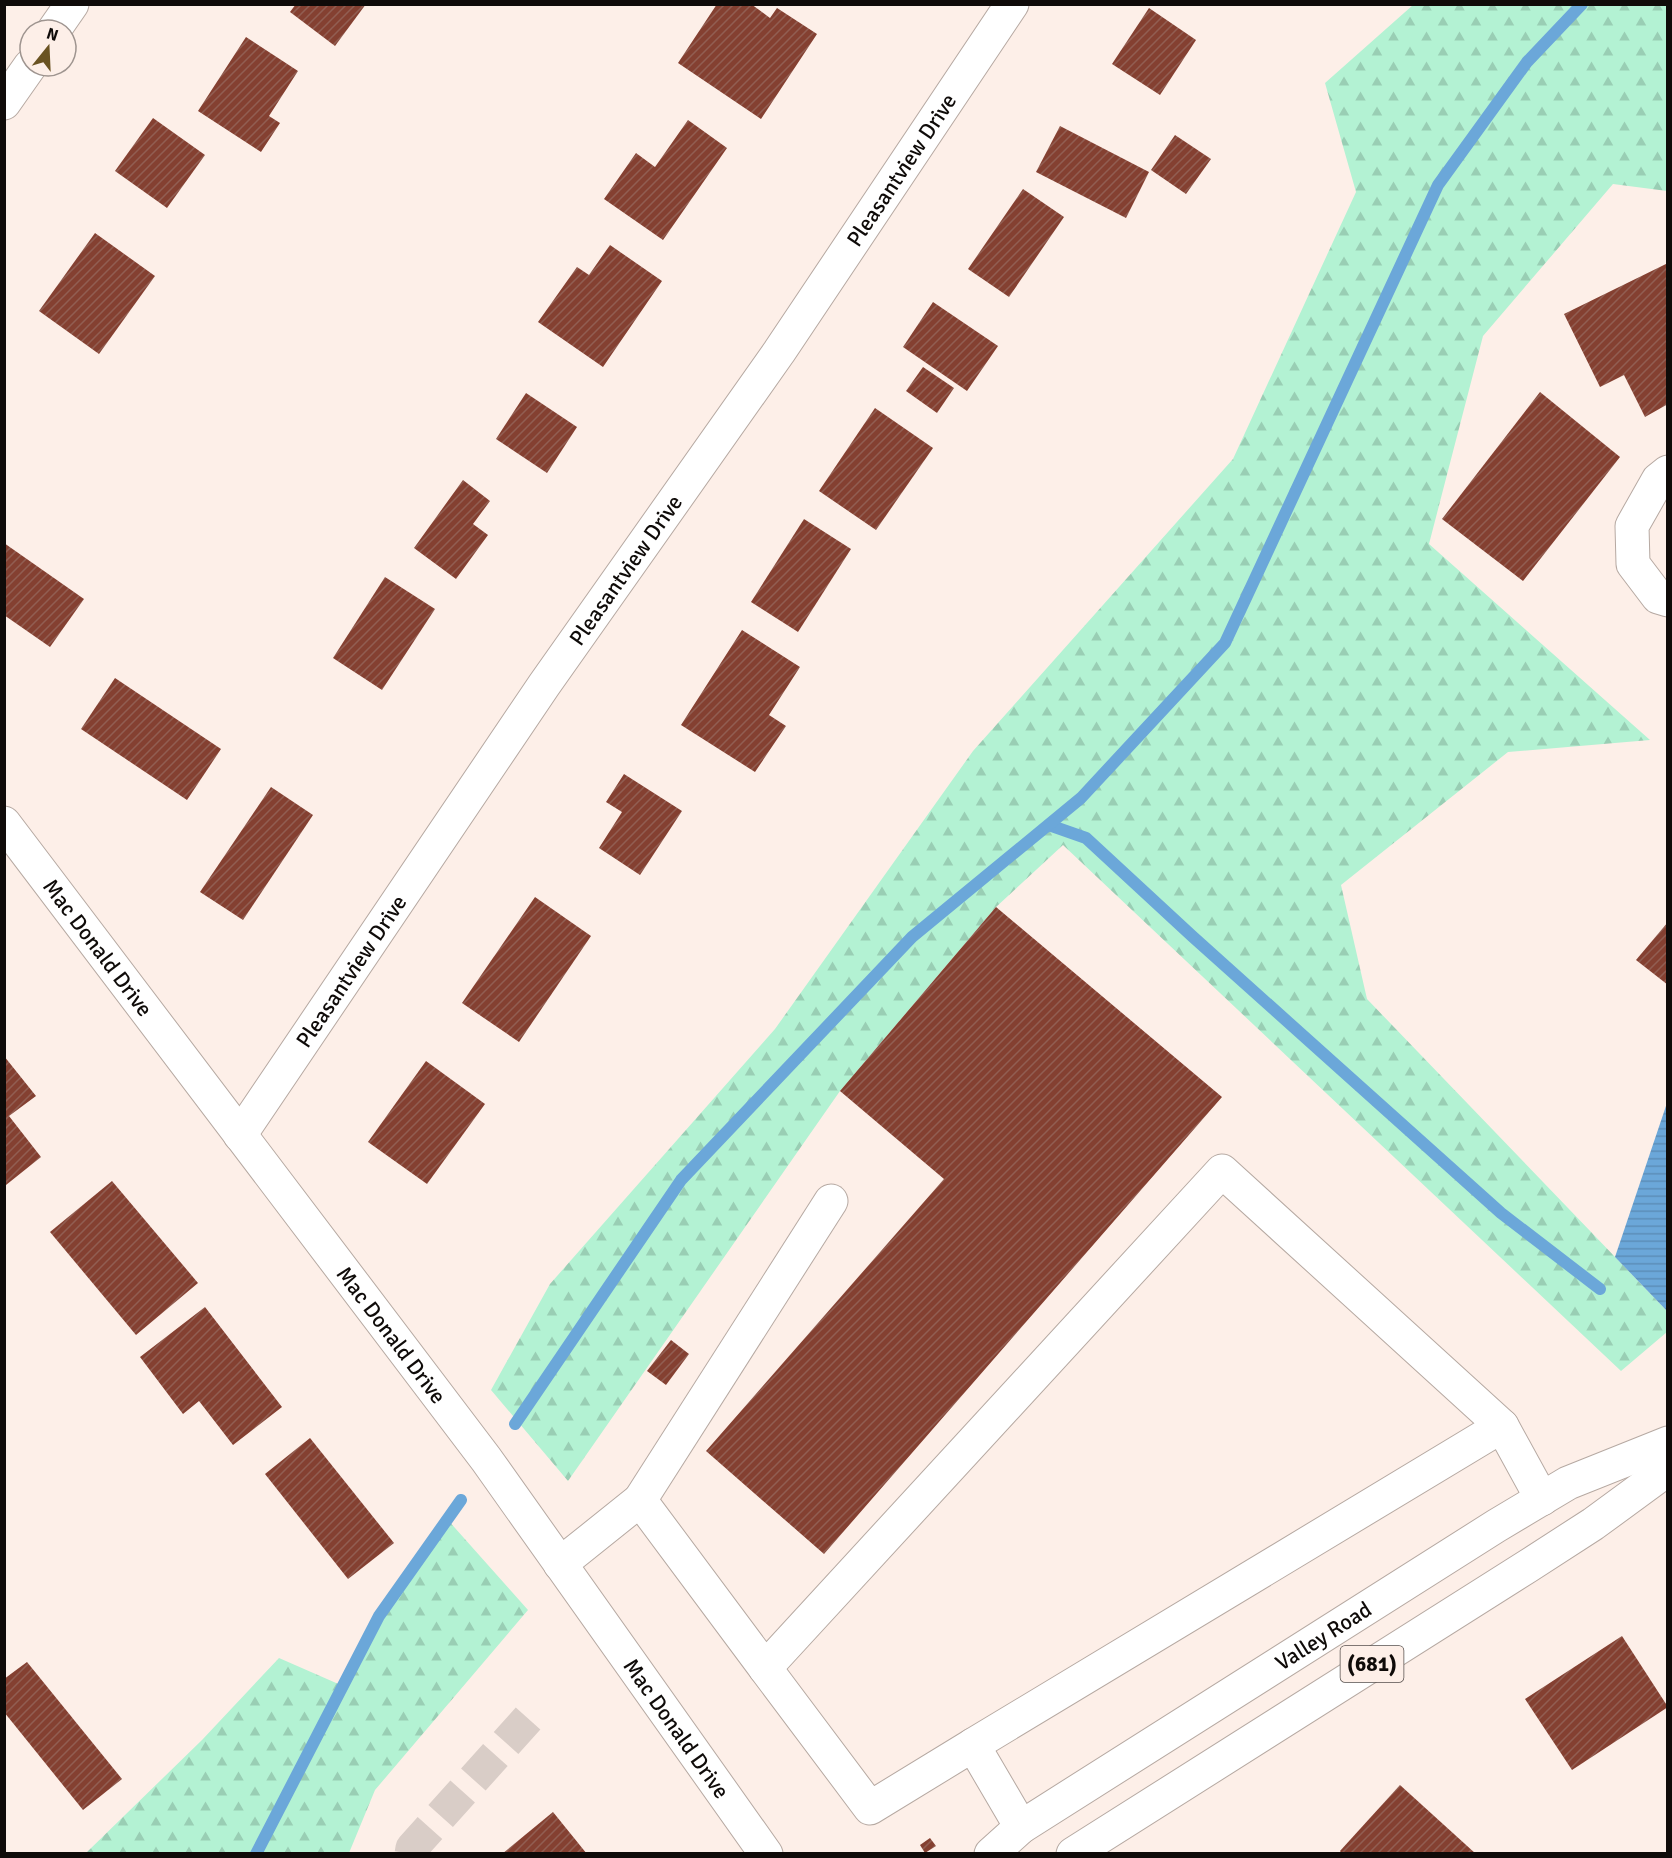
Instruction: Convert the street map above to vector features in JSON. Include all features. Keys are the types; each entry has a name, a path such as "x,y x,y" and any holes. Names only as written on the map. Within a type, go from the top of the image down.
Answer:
{"street":[{"path":"62,18 72,4"},
{"name":"Pleasantview Drive","path":"240,1135 544,685 779,352 1012,4"},
{"path":"4,103 22,78"},
{"path":"1668,472 1658,480 1632,526 1633,564 1658,597 1668,600"},
{"name":"Mac Donald Drive","path":"4,823 473,1442 766,1854"},
{"path":"765,1668 1222,1171 1502,1426 1542,1499"},
{"path":"560,1564 640,1500 831,1201"},
{"path":"640,1500 870,1808 1502,1426"},
{"name":"Valley Road","path":"991,1854 1021,1827 1568,1483 1668,1443"},
{"name":"(681)","path":"1073,1854 1593,1524 1668,1469"},
{"path":"973,1744 1021,1827"}],"green space":[{"path":"1413,5 1667,5 1667,191 1613,184 1483,336 1429,544 1650,740 1508,752 1341,885 1367,999 1667,1311 1667,1332 1621,1371 1063,845 996,907 840,1091 568,1481 491,1390 550,1284 775,1029 973,751 1233,459 1356,192 1325,83"},
{"path":"447,1519 528,1610 375,1790 349,1853 86,1853 202,1740 279,1658 343,1686 379,1616"}],"water":[{"path":"1667,1103 1667,1311 1615,1257"}],"building":[{"path":"296,4 366,4 335,46 290,12"},
{"path":"717,4 751,4 770,18 777,8 817,34 761,119 678,63"},
{"path":"1149,8 1196,40 1160,95 1112,64"},
{"path":"246,37 298,71 269,116 280,123 261,152 198,111"},
{"path":"153,118 205,155 167,208 115,171"},
{"path":"688,120 727,148 663,240 604,199 636,153 655,167"},
{"path":"1060,126 1149,172 1126,218 1036,172"},
{"path":"1175,135 1211,159 1186,194 1151,170"},
{"path":"1023,189 1064,217 1009,297 968,269"},
{"path":"95,233 155,276 99,354 39,311"},
{"path":"610,245 662,281 603,367 538,322 577,267 589,275"},
{"path":"1668,263 1668,404 1645,417 1624,375 1600,387 1564,314"},
{"path":"933,302 998,346 967,391 903,347"},
{"path":"923,367 954,388 937,413 906,391"},
{"path":"1540,392 1620,457 1523,581 1442,519"},
{"path":"526,393 577,427 547,473 496,439"},
{"path":"875,408 933,448 876,530 819,491"},
{"path":"463,480 490,501 473,524 488,535 456,579 414,548"},
{"path":"804,519 851,549 798,632 751,602"},
{"path":"4,543 84,599 50,647 4,615"},
{"path":"385,577 435,609 382,690 333,658"},
{"path":"742,630 800,667 769,715 786,726 755,772 681,725"},
{"path":"115,678 221,749 187,800 81,729"},
{"path":"624,774 682,811 640,875 599,848 622,812 606,802"},
{"path":"271,787 313,815 243,920 200,892"},
{"path":"535,897 591,936 519,1042 462,1003"},
{"path":"996,907 1222,1097 824,1554 706,1451 944,1179 840,1091"},
{"path":"1668,922 1668,985 1636,960"},
{"path":"4,1056 36,1096 9,1116 41,1157 6,1185"},
{"path":"426,1061 485,1104 427,1184 368,1142"},
{"path":"112,1181 198,1283 136,1335 50,1232"},
{"path":"205,1307 282,1407 233,1445 199,1401 183,1414 140,1357"},
{"path":"671,1340 689,1354 666,1385 647,1371"},
{"path":"310,1438 394,1543 348,1579 265,1474"},
{"path":"1622,1636 1668,1707 1572,1770 1525,1699"},
{"path":"27,1662 122,1779 83,1810 4,1712 4,1679"},
{"path":"1400,1785 1476,1854 1342,1854 1340,1851"},
{"path":"553,1812 587,1854 502,1854"},
{"path":"930,1838 936,1846 925,1853 920,1845"}],"waterway":[{"path":"515,1424 681,1180 912,937 1081,798 1225,643 1438,185 1527,62 1582,4"},
{"path":"1049,825 1086,838 1501,1213 1600,1289"},
{"path":"256,1854 379,1616 461,1500"}],"tunnel":[{"path":"411,1854 412,1848 533,1713"}]}
